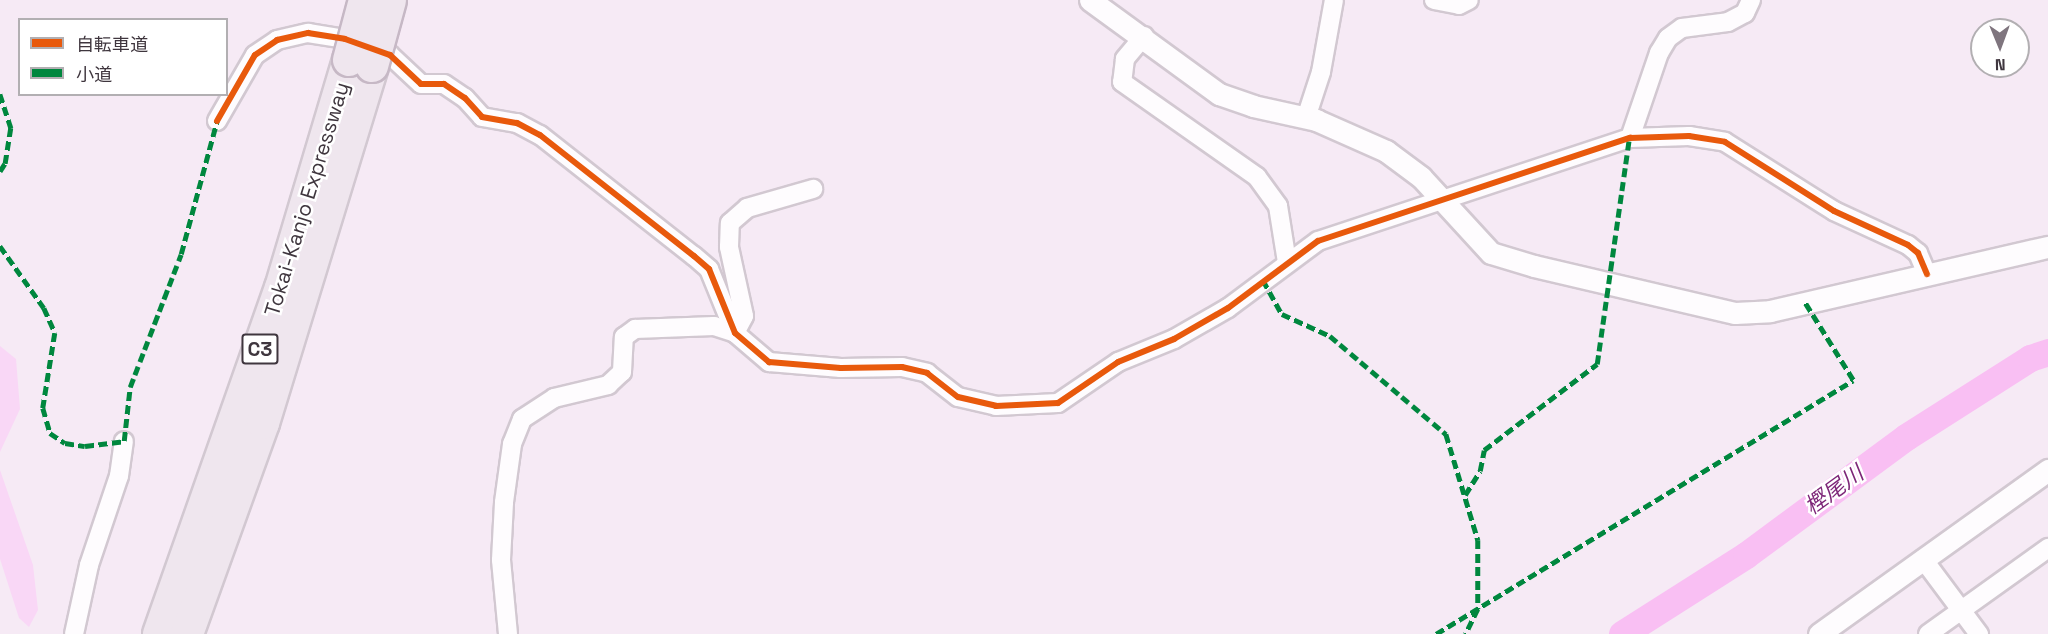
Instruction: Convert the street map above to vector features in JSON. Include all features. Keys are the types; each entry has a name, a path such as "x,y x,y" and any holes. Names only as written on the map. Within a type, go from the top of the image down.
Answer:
{"highway":[{"path":"349,0 353,60"},
{"name":"Tokai-Kanjo Expressway","path":"187,634 263,423 353,60 365,0"},
{"name":"Tokai-Kanjo Expressway","path":"159,634 281,288 353,60 390,0"}],"street":[{"path":"1090,0 1144,36 1219,94 1253,106 1306,118 1360,137 1386,151 1443,199 1491,253 1587,280 1735,313 1770,311 2048,247"},
{"path":"1306,118 1321,72 1334,0"},
{"path":"1434,0 1459,5 1470,0"},
{"path":"1630,138 1655,64 1668,38 1682,28 1728,22 1745,13 1751,0"},
{"path":"217,121 255,56 277,40 308,33 345,39 390,55 422,84 444,84 465,98 482,117 517,123 540,135 694,256 709,269 735,333"},
{"path":"1144,36 1125,59 1122,82 1257,177 1278,206 1287,262"},
{"path":"508,634 501,560 504,502 512,444 522,419 554,398 608,384 622,372 624,337 635,329 714,326 735,333 769,362 841,368 902,367 927,373 958,397 973,402 1029,407 1058,403 1118,363 1174,339 1228,308 1318,241 1346,229 1416,211 1443,199 1630,138 1689,136 1725,142 1834,211 1908,245 1918,253 1927,274"},
{"path":"735,333 744,316 729,247 730,223 747,208 813,189"},
{"path":"74,634 89,565 119,476 124,441"},
{"path":"1819,634 2048,470"},
{"path":"1928,634 2045,558"},
{"path":"1923,559 1979,634"}],"shaded area":[{"path":"0,346 16,359 20,409 0,452"},
{"path":"0,470 33,565 38,610 29,627 19,618 0,559"}],"waterway":[{"name":"樫尾川","path":"1622,634 1746,555 1906,437 2030,358 2048,352"}],"marked path":[{"path":"0,94 11,128 5,164 0,172"},
{"path":"0,246 44,308 55,333 43,408 50,433 65,443 85,446 124,441 130,387 181,254 217,121"},
{"path":"1465,495 1480,471 1484,450 1597,364 1629,138"},
{"path":"1263,280 1282,314 1330,336 1446,434 1478,540 1478,609 1466,634"},
{"path":"1436,634 1853,380 1805,303"}],"cycle path":[{"path":"217,121 255,55 277,40 308,33 345,39 390,55 421,84 444,84 465,98 482,117 517,123 540,135 694,256 709,269 735,333 769,362 841,368 902,367 927,373 958,397 996,406 1058,403 1118,362 1174,339 1228,308 1318,241 1630,138 1689,136 1725,142 1834,211 1908,245 1918,253 1927,274"}]}
